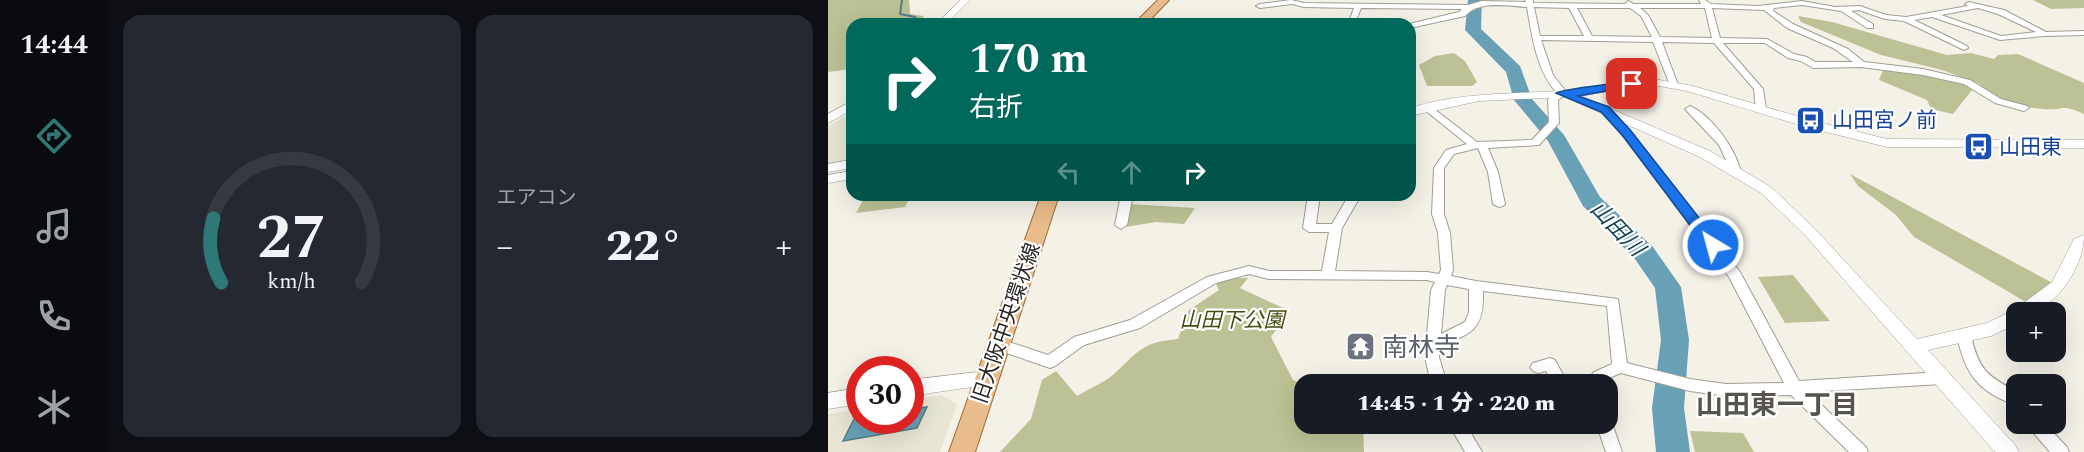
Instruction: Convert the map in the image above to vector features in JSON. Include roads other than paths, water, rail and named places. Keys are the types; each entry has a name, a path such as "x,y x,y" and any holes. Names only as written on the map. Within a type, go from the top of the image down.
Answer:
{"main road":[{"path":"1146,18 1164,0"},
{"name":"旧大阪中央環状線","path":"962,452 1048,201"}],"street":[{"path":"947,18 966,0"},
{"path":"1854,0 1859,3 1860,8"},
{"path":"1961,0 1975,7 2001,12 2045,34"},
{"path":"1260,6 1292,2 1358,6 1437,2 1468,7 1482,3 1572,6 1627,2 1705,3 1758,8 1800,1 1844,9 1860,8 1885,18 1906,19 1975,7"},
{"path":"1627,2 1644,15 1656,38 1674,85"},
{"path":"1530,3 1537,38 1552,85 1562,93 1605,109 1735,170 1787,209 2008,452"},
{"path":"1705,3 1717,41 1758,88 1761,109"},
{"path":"1354,18 1358,6"},
{"path":"1572,6 1589,38"},
{"path":"1778,6 1767,10 1780,16 1789,26 1845,49 1861,64"},
{"path":"1416,25 1462,14 1468,7"},
{"path":"1844,9 1870,26"},
{"path":"1934,15 2000,38 2084,33"},
{"path":"1906,19 1964,48"},
{"path":"1851,26 1860,21"},
{"path":"1537,38 1767,41 1791,56 1813,64 1861,64 1923,72 1962,81 1998,101 2024,108"},
{"path":"1416,110 1426,106 1506,96 1562,93 1645,83 1674,85 1862,138 1887,142 2084,144"},
{"path":"1436,374 1432,357 1438,290 1447,270 1444,233 1437,214 1438,168 1450,152 1479,145 1535,142 1554,123 1553,99 1562,93"},
{"path":"1426,106 1479,145 1493,172 1499,204"},
{"path":"828,119 846,108"},
{"path":"1605,109 1627,134 1735,275 1795,389 1860,452"},
{"path":"1690,109 1715,134 1733,157 1735,170"},
{"path":"828,168 846,165"},
{"path":"828,179 846,177"},
{"path":"1120,225 1126,201"},
{"path":"1313,201 1309,228 1336,228"},
{"path":"1328,274 1336,228 1352,201"},
{"path":"2036,302 2058,286 2079,243 2084,240"},
{"path":"997,345 1050,362 1079,341 1135,324 1212,280 1249,270 1269,275 1328,274 1443,279 1476,286 1613,302 1620,367"},
{"path":"1433,342 1469,329 1477,315 1476,286"},
{"path":"1913,347 1991,329 2006,321"},
{"path":"1964,335 1967,353 1980,380 2006,394"},
{"path":"1538,367 1550,364 1555,374"},
{"path":"1604,374 1620,367 1690,385 1726,390 1795,389 1803,386 1941,378"},
{"path":"924,386 986,379"},
{"path":"828,401 846,398"},
{"path":"1463,434 1474,452"},
{"path":"1608,434 1614,452"},
{"path":"2044,434 2061,452"}],"water":[{"path":"846,434 883,434 843,441"}],"waterway":[{"path":"902,0 900,14 916,18"},
{"name":"山田川","path":"1475,0 1473,30 1514,70 1523,100 1557,139 1591,201 1644,253 1668,287 1675,340 1668,408 1673,452"}],"place":[{"name":"山田宮ノ前","path":"1811,120"},
{"name":"山田東","path":"1978,147"},
{"name":"南林寺","path":"1361,347"}],"district":[{"name":"山田東一丁目","path":"1777,405"}],"park label":[{"name":"山田下公園","path":"1232,320"}]}
